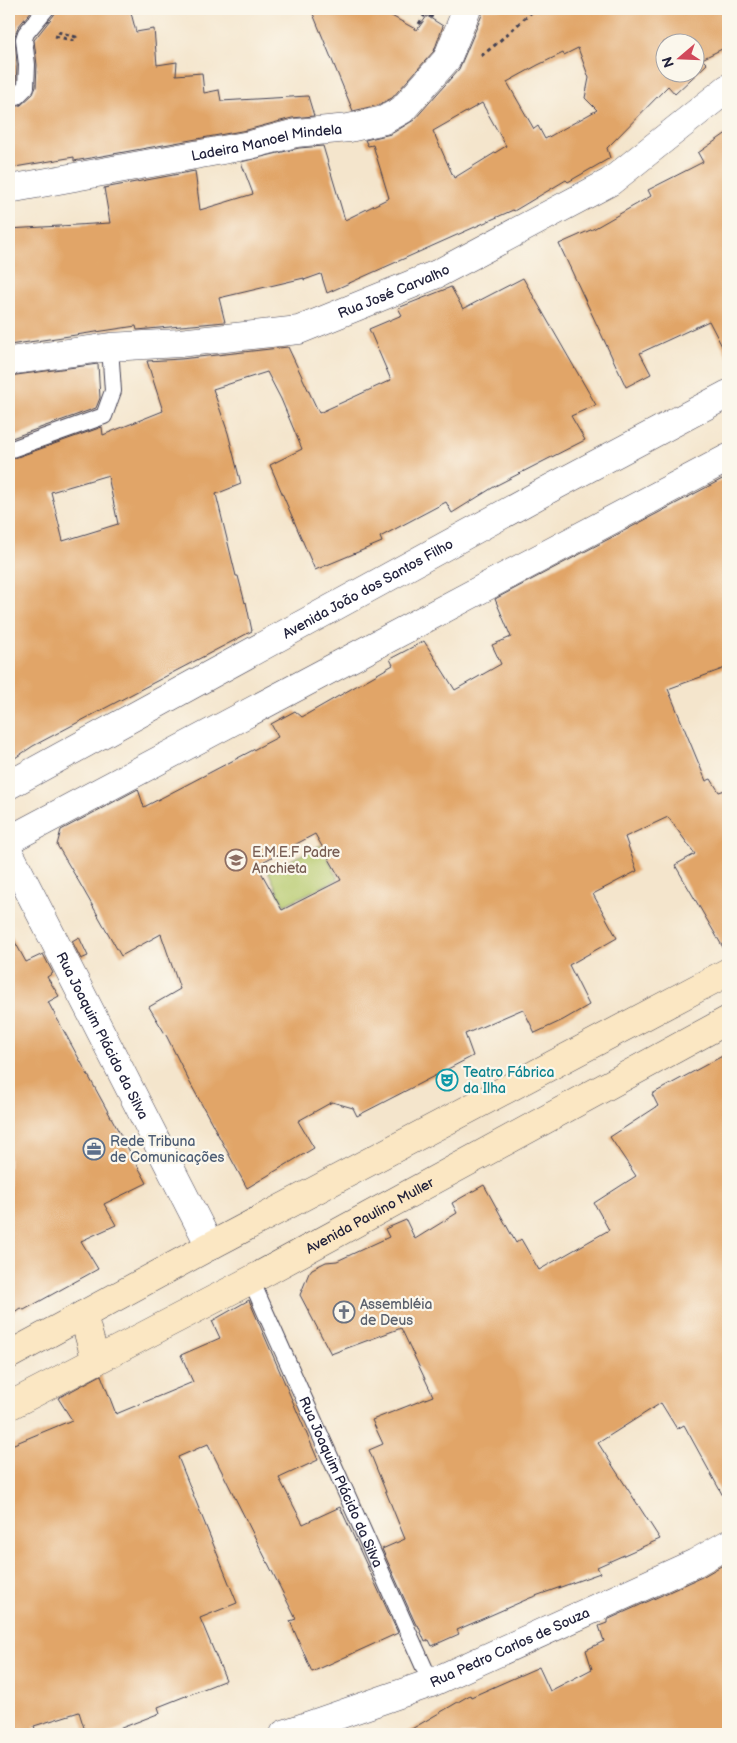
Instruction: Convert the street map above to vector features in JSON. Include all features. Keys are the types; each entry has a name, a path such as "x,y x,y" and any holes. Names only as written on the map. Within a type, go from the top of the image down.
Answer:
{"main road":[{"path":"9,1355 210,1246 728,972"},
{"name":"Avenida Paulino Muller","path":"9,1406 251,1280 728,1020"},
{"path":"82,1315 96,1361"}],"street":[{"name":"Ladeira Manoel Mindela","path":"9,189 250,145 296,133 349,128 384,120 402,110 447,59 467,9"},
{"name":"Rua José Carvalho","path":"9,361 110,347 179,343 299,330 436,274 610,182 728,88"},
{"name":"Avenida João dos Santos Filho","path":"9,785 551,488 728,394"},
{"path":"9,840 728,458"},
{"name":"Rua Joaquim Plácido da Silva","path":"9,852 210,1246"},
{"name":"Rua Pedro Carlos de Souza","path":"284,1734 431,1683 695,1563 728,1544"}],"lane":[{"path":"9,99 17,96 26,87 27,66 24,39 26,33 46,9"},
{"path":"9,450 104,416 113,391 110,347"},
{"name":"Rua Joaquim Plácido da Silva","path":"251,1280 431,1683"}],"path":[{"path":"447,59 454,64 464,64 480,56 535,9"}],"green space":[{"path":"321,845 338,879 284,905 268,871"}],"building":[{"path":"9,9 33,9 18,27 15,36 16,83 9,88"},
{"path":"56,9 130,9 136,32 154,29 157,65 177,62 176,75 202,73 204,93 219,90 221,101 308,96 314,116 292,118 247,130 74,161 74,157 9,168 9,109 21,105 33,94 36,87 37,65 34,40 54,15"},
{"path":"311,9 379,9 417,30 427,16 443,26 434,51 392,98 378,105 353,111"},
{"path":"482,9 728,9 728,46 704,58 704,32 654,32 654,82 688,82 675,94 668,86 607,148 610,158 568,182 566,180 514,211 327,293 321,274 304,280 304,278 219,298 225,322 137,330 136,326 9,345 9,229 110,223 104,188 195,171 200,210 253,194 241,162 299,148 323,146 345,220 389,198 373,145 368,146 365,140 391,134 414,120 459,69 482,15","holes":["578,48 589,78 585,98 597,110 545,139 538,126 534,129 507,82 563,53 564,55","482,103 506,146 454,178 433,131"]},
{"path":"728,132 728,358 709,321 640,353 651,374 626,387 559,244 595,228 651,196 648,190 703,162 698,153"},
{"path":"523,278 596,405 571,416 585,440 497,485 452,513 446,502 380,537 382,542 315,570 270,465 302,449 281,399 267,372 213,389 228,433 241,484 216,494 236,576 238,576 246,602 252,631 33,746 9,762 9,460 102,427 103,435 163,411 147,361 288,347 319,413 391,380 369,329 402,315 398,308 451,287 463,309","holes":["108,476 118,524 63,541 51,492"]},
{"path":"98,364 100,398 96,408 9,439 9,376"},
{"path":"728,476 728,667 668,689 706,781 711,779 719,792 728,789 728,956 675,865 695,854 668,817 625,837 637,871 593,894 617,938 569,965 589,1005 535,1033 523,1009 465,1034 473,1056 357,1116 353,1108 332,1102 298,1121 314,1148 247,1188 167,1037 149,1007 180,989 161,934 121,956 57,845 61,830 138,789 144,807 278,737 271,724 295,711 302,717 393,665 390,659 424,641 455,690 501,664 492,645 511,637 495,599","holes":["315,834 341,880 282,910 257,865"]},
{"path":"9,931 26,962 43,954 53,973 47,977 59,996 48,1002 147,1183 104,1204 116,1225 81,1241 98,1269 24,1310 20,1308 9,1316"},
{"path":"79,937 88,956 81,959 72,941"},
{"path":"728,1053 728,1505 684,1425 677,1429 661,1403 598,1443 660,1539 597,1567 600,1573 530,1598 457,1630 459,1634 432,1646 429,1640 425,1642 418,1625 416,1625 382,1549 405,1539 369,1450 383,1444 372,1420 433,1396 401,1328 331,1354 300,1295 309,1273 312,1269 326,1262 337,1261 389,1237 385,1229 406,1220 415,1239 457,1213 452,1203 484,1185 516,1243 521,1239 539,1270 609,1230 594,1203 636,1176 610,1137 658,1106 652,1094"},
{"path":"249,1300 318,1460 279,1478 303,1524 340,1507 398,1633 312,1672 290,1621 296,1619 208,1444 178,1457 237,1603 200,1618 226,1680 158,1707 160,1713 106,1734 86,1734 79,1712 34,1726 37,1734 9,1734 9,1446 72,1420 58,1398 101,1375 116,1414 193,1382 181,1355 220,1338 212,1321"},
{"path":"728,1562 728,1734 403,1734 470,1695 471,1697 539,1667 550,1691 592,1669 586,1650 604,1641 599,1626 607,1623 607,1620 702,1577"}],"place":[{"name":"E.M.E.F Padre Anchieta","path":"236,860"},
{"name":"Teatro Fábrica da Ilha","path":"447,1080"},
{"name":"Rede Tribuna de Comunicações","path":"94,1149"},
{"name":"Assembléia de Deus","path":"344,1312"}]}
